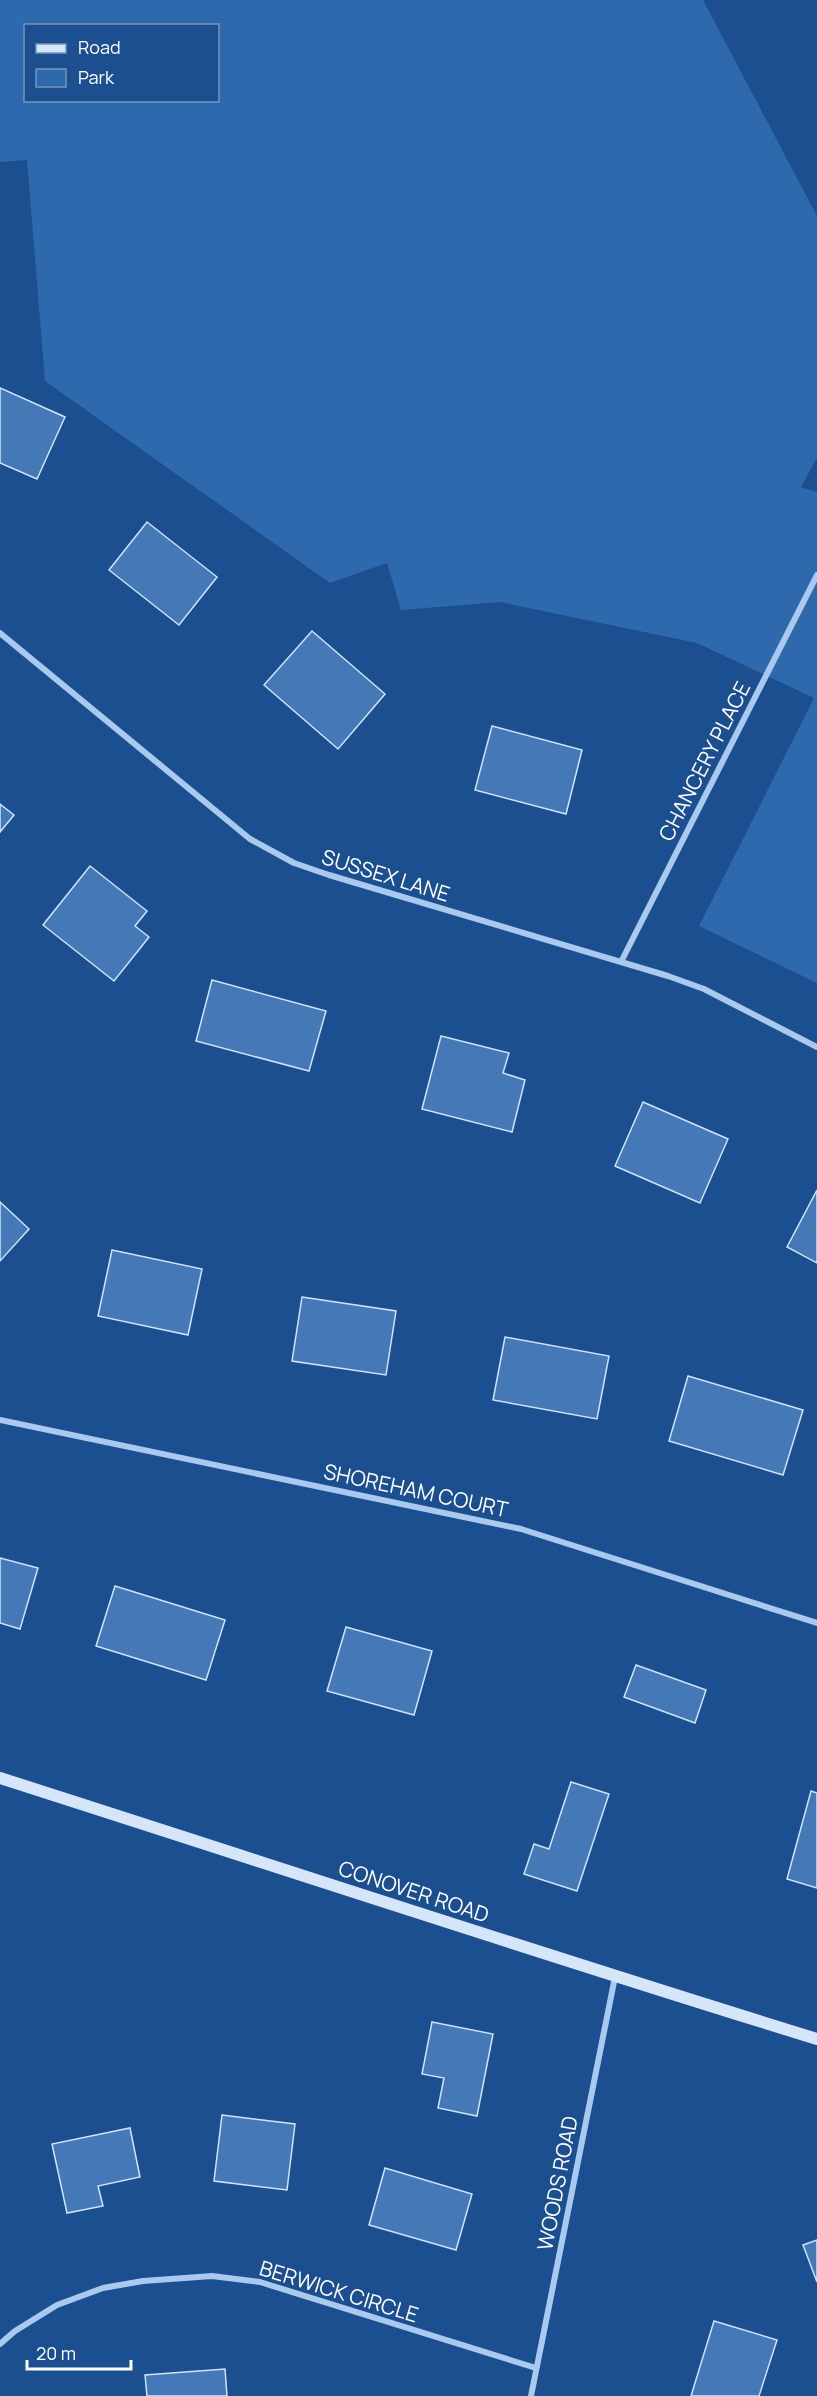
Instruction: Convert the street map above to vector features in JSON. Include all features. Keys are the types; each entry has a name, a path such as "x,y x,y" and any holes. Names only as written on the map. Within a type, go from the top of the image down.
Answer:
{"street":[{"name":"CHANCERY PLACE","path":"621,962 817,575"},
{"name":"SUSSEX LANE","path":"0,633 250,839 294,863 704,989 817,1047"},
{"name":"SHOREHAM COURT","path":"0,1420 520,1529 817,1623"},
{"name":"CONOVER ROAD","path":"0,1778 615,1977 817,2039"},
{"name":"WOODS ROAD","path":"531,2396 615,1977"},
{"name":"BERWICK CIRCLE","path":"0,2344 15,2331 57,2305 103,2288 143,2281 212,2276 260,2282 536,2368"}],"green space":[{"path":"0,0 703,0 817,216 817,458 801,487 817,492 817,983 699,926 814,698 697,643 500,602 401,610 387,563 330,583 45,381 27,160 0,162"}],"building":[{"path":"0,388 65,417 37,479 0,463"},
{"path":"147,522 217,577 179,625 109,570"},
{"path":"312,631 385,694 338,749 264,685"},
{"path":"492,726 582,750 566,814 475,790"},
{"path":"0,804 14,815 0,832"},
{"path":"90,866 147,911 135,926 149,937 114,981 43,925"},
{"path":"212,980 326,1011 309,1071 196,1041"},
{"path":"441,1036 509,1053 503,1073 525,1080 512,1132 422,1109"},
{"path":"643,1102 728,1139 700,1203 615,1166"},
{"path":"817,1190 817,1263 787,1247"},
{"path":"0,1202 29,1229 0,1261"},
{"path":"112,1250 202,1269 188,1335 98,1316"},
{"path":"302,1297 396,1311 386,1375 292,1361"},
{"path":"505,1337 609,1356 597,1419 493,1400"},
{"path":"688,1376 803,1410 783,1475 669,1441"},
{"path":"0,1558 38,1568 20,1629 0,1623"},
{"path":"115,1586 225,1620 206,1680 96,1646"},
{"path":"346,1627 432,1651 414,1715 327,1691"},
{"path":"636,1665 706,1690 695,1723 624,1697"},
{"path":"571,1782 609,1794 577,1891 524,1874 534,1844 549,1849"},
{"path":"811,1791 817,1793 817,1888 787,1879"},
{"path":"432,2022 493,2034 477,2116 438,2108 444,2078 422,2074"},
{"path":"222,2115 295,2124 287,2190 214,2181"},
{"path":"130,2128 140,2177 98,2186 103,2206 67,2213 52,2144"},
{"path":"385,2168 472,2194 456,2250 369,2225"},
{"path":"817,2240 817,2282 803,2245"},
{"path":"714,2321 777,2340 759,2396 691,2396"},
{"path":"225,2369 227,2396 147,2396 145,2375"}]}
